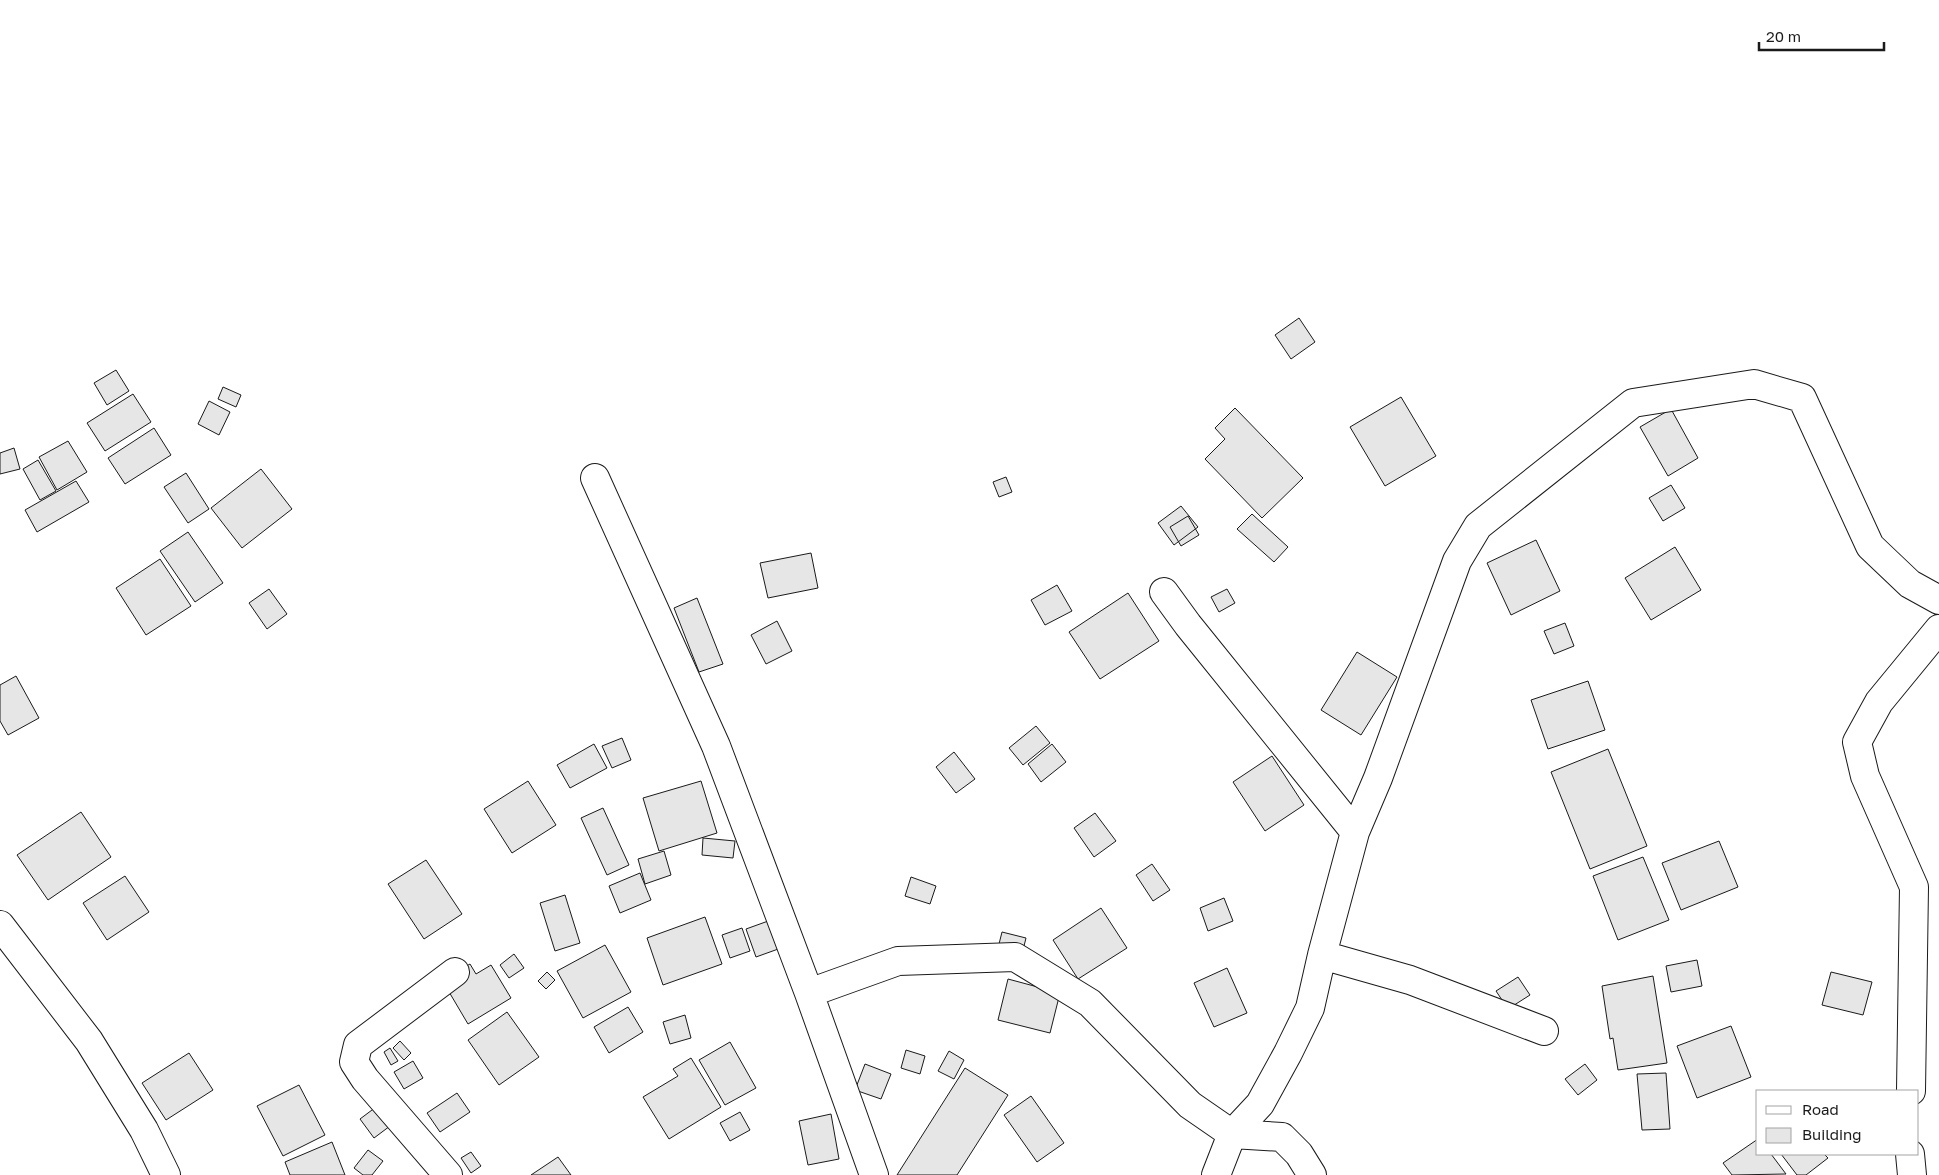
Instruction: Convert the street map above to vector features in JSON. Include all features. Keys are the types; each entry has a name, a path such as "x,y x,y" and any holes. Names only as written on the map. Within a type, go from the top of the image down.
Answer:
{"street":[{"path":"1216,1175 1232,1134 1260,1104 1310,1008 1354,832 1378,778 1457,561 1478,526 1633,403 1754,384 1802,398 1870,546 1910,584 1939,600"},
{"path":"595,478 716,746 809,993 874,1175"},
{"path":"1164,592 1188,625 1354,832"},
{"path":"1911,1090 1914,888 1865,776 1857,742 1879,702 1939,629"},
{"path":"0,925 89,1041 144,1130 166,1175"},
{"path":"1322,955 1410,980 1544,1031"},
{"path":"809,993 898,961 1014,957 1090,1003 1190,1105 1232,1134 1282,1136 1299,1154 1312,1175"},
{"path":"448,1175 365,1079 354,1062 358,1045 455,972"},
{"path":"1910,1155 1912,1175"}],"building":[{"path":"1299,318 1315,342 1291,359 1275,335"},
{"path":"116,370 129,391 107,405 94,383"},
{"path":"223,387 241,395 236,407 218,399"},
{"path":"133,394 151,422 105,451 87,423"},
{"path":"1401,397 1436,456 1385,486 1350,427"},
{"path":"209,401 230,412 219,435 198,424"},
{"path":"1235,408 1303,478 1262,518 1205,459 1225,439 1215,428"},
{"path":"1671,409 1698,458 1668,476 1640,427"},
{"path":"154,428 171,455 125,484 108,458"},
{"path":"68,441 87,472 57,490 39,457"},
{"path":"14,448 20,469 0,474 0,453"},
{"path":"38,460 56,491 40,500 23,469"},
{"path":"261,469 292,509 242,548 211,508"},
{"path":"186,473 209,509 188,523 164,487"},
{"path":"1006,477 1012,492 999,497 993,482"},
{"path":"76,481 89,502 37,532 25,510"},
{"path":"1671,485 1685,508 1663,521 1649,498"},
{"path":"1181,506 1198,527 1174,545 1158,523"},
{"path":"1252,514 1288,547 1274,562 1237,529"},
{"path":"1188,516 1199,535 1181,546 1170,527"},
{"path":"188,532 223,583 195,602 160,551"},
{"path":"1536,540 1560,591 1511,615 1487,563"},
{"path":"1675,547 1701,590 1651,620 1625,578"},
{"path":"811,553 818,588 768,598 760,563"},
{"path":"160,559 191,606 146,635 116,588"},
{"path":"1057,585 1072,611 1045,625 1031,600"},
{"path":"269,589 287,614 267,629 249,603"},
{"path":"1227,589 1235,603 1219,612 1211,597"},
{"path":"1128,593 1159,641 1100,679 1069,632"},
{"path":"697,598 723,664 699,672 674,608"},
{"path":"777,621 792,651 766,664 751,635"},
{"path":"1565,623 1574,646 1554,654 1544,631"},
{"path":"1357,652 1397,677 1361,735 1321,710"},
{"path":"16,676 39,718 8,735 0,721 0,685"},
{"path":"1588,681 1605,730 1548,749 1531,700"},
{"path":"1036,726 1050,743 1023,765 1009,748"},
{"path":"622,738 631,760 612,768 602,746"},
{"path":"594,744 607,768 570,788 557,765"},
{"path":"1052,744 1066,762 1041,782 1028,764"},
{"path":"1608,749 1647,846 1590,869 1551,772"},
{"path":"954,752 975,779 956,793 936,767"},
{"path":"1272,756 1304,805 1265,831 1233,782"},
{"path":"528,781 556,825 512,853 484,809"},
{"path":"701,781 717,833 659,851 643,798"},
{"path":"603,808 629,865 607,875 581,818"},
{"path":"81,812 111,857 48,900 17,855"},
{"path":"1095,813 1116,841 1094,857 1074,828"},
{"path":"703,838 735,841 733,858 702,855"},
{"path":"1719,841 1738,887 1681,910 1662,863"},
{"path":"664,851 671,875 645,884 638,859"},
{"path":"1643,857 1669,920 1618,940 1593,876"},
{"path":"426,860 462,914 424,939 388,884"},
{"path":"1152,864 1170,890 1153,901 1136,875"},
{"path":"640,873 651,900 620,913 609,886"},
{"path":"125,876 149,912 107,940 83,903"},
{"path":"911,877 936,886 930,904 905,896"},
{"path":"565,895 580,943 555,951 540,903"},
{"path":"1224,898 1233,921 1208,931 1200,908"},
{"path":"1101,908 1127,948 1078,979 1053,940"},
{"path":"705,917 722,964 663,985 647,938"},
{"path":"771,920 781,948 756,957 746,929"},
{"path":"742,928 750,951 730,958 722,935"},
{"path":"1002,932 1026,938 1021,958 997,952"},
{"path":"605,945 631,992 583,1018 557,971"},
{"path":"514,954 524,968 509,978 500,965"},
{"path":"1697,960 1702,986 1671,992 1666,966"},
{"path":"470,964 476,974 491,965 511,998 468,1024 442,980"},
{"path":"1227,968 1247,1013 1214,1027 1194,983"},
{"path":"547,972 555,980 546,989 538,981"},
{"path":"1831,972 1872,982 1863,1015 1822,1005"},
{"path":"1653,976 1667,1063 1618,1070 1613,1038 1610,1039 1602,986"},
{"path":"1518,977 1530,995 1508,1009 1496,991"},
{"path":"1008,979 1060,993 1050,1033 998,1020"},
{"path":"628,1007 643,1032 609,1053 594,1027"},
{"path":"507,1012 539,1057 499,1085 468,1040"},
{"path":"685,1015 691,1038 670,1044 663,1022"},
{"path":"1731,1026 1751,1077 1697,1098 1677,1046"},
{"path":"400,1041 411,1053 404,1060 393,1048"},
{"path":"730,1042 756,1088 725,1105 699,1060"},
{"path":"390,1048 398,1061 391,1065 384,1052"},
{"path":"906,1050 925,1056 920,1074 901,1068"},
{"path":"949,1051 964,1060 954,1079 938,1071"},
{"path":"189,1053 213,1090 166,1120 142,1083"},
{"path":"691,1058 721,1107 669,1139 643,1097 678,1076 673,1069"},
{"path":"413,1061 423,1078 404,1089 394,1072"},
{"path":"865,1064 891,1074 881,1099 855,1090"},
{"path":"1585,1064 1597,1080 1578,1095 1565,1079"},
{"path":"965,1068 1008,1095 957,1175 897,1175"},
{"path":"1666,1073 1670,1129 1642,1130 1637,1074"},
{"path":"299,1085 325,1135 283,1156 257,1106"},
{"path":"457,1093 470,1112 440,1132 427,1113"},
{"path":"1031,1096 1064,1143 1037,1162 1004,1115"},
{"path":"376,1107 390,1126 374,1138 360,1119"},
{"path":"740,1112 750,1130 730,1141 720,1123"},
{"path":"831,1114 839,1159 808,1165 799,1121"},
{"path":"1756,1140 1756,1155 1772,1155 1786,1174 1732,1175 1723,1163"},
{"path":"332,1142 345,1175 290,1175 285,1162"},
{"path":"368,1150 383,1161 372,1175 363,1175 354,1168"},
{"path":"471,1152 481,1166 471,1173 461,1158"},
{"path":"1782,1155 1825,1155 1828,1158 1806,1175 1797,1175"},
{"path":"558,1157 571,1175 531,1175"}]}
